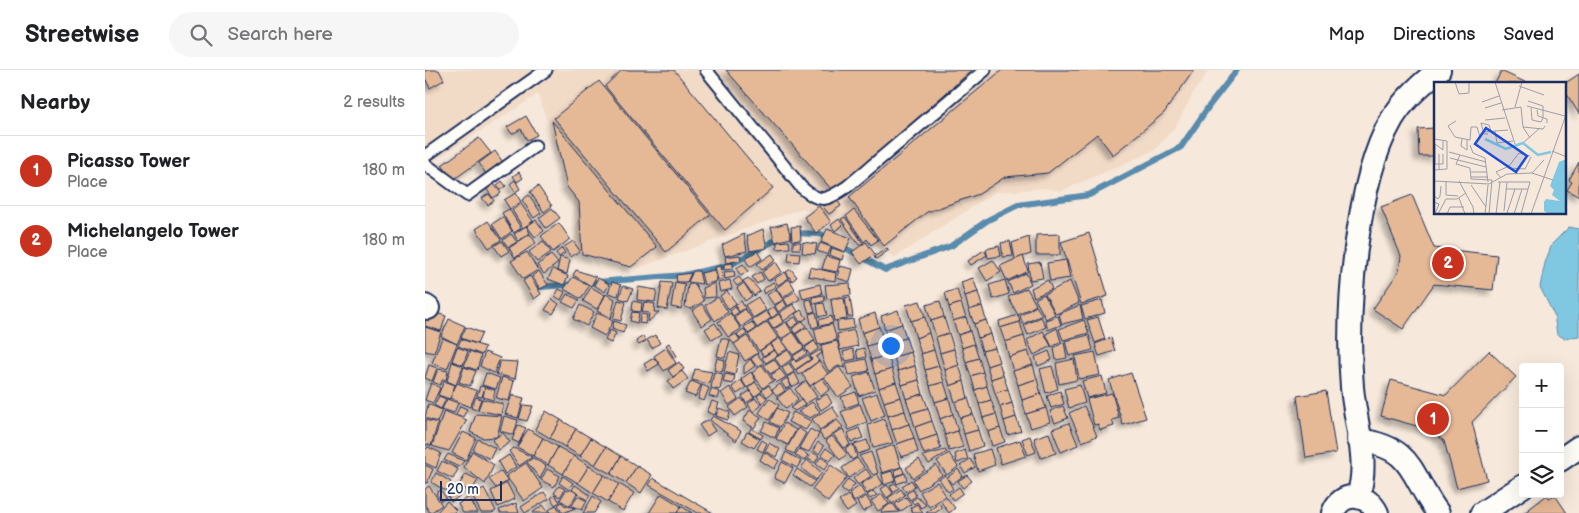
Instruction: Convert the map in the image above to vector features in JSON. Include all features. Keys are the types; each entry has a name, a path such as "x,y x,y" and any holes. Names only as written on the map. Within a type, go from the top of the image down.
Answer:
{"street":[{"path":"1358,496 1364,469 1353,396 1350,321 1359,236 1369,180 1374,159 1393,119 1421,84 1439,70"},
{"path":"1359,440 1391,447 1404,458 1438,513"},
{"path":"1564,457 1579,447"},
{"path":"1482,513 1519,489"},
{"path":"1333,513 1338,503 1344,499 1358,496 1367,499 1374,505 1377,513"}],"lane":[{"path":"425,156 546,70"},
{"path":"706,70 801,187 811,196 821,200 831,197 848,186 985,70"},
{"path":"425,164 467,195 535,146"}],"shaded area":[{"path":"425,70 1209,70 1192,95 1177,124 1155,150 1061,191 1045,188 995,192 895,257 803,208 638,268 574,248 578,214 538,94 425,167"}],"water":[{"path":"1569,227 1579,229 1579,336 1564,338 1557,334 1554,315 1540,287 1545,263 1552,244"}],"building":[{"path":"425,70 439,70 444,80 430,88 425,78"},
{"path":"622,70 674,70 773,188 725,230 605,86"},
{"path":"726,70 972,70 834,192"},
{"path":"1002,70 1194,70 1164,113 1113,155 1097,134 1048,173 1005,177 979,194 927,212 884,246 849,197"},
{"path":"1501,71 1525,82 1496,82"},
{"path":"1579,74 1579,114 1567,94 1567,82"},
{"path":"599,81 710,215 666,252 554,118"},
{"path":"526,116 537,135 527,140 521,129 512,134 507,127"},
{"path":"552,121 657,247 631,267 582,254 579,202 567,187"},
{"path":"1434,128 1434,156 1419,156 1418,129"},
{"path":"479,138 491,153 453,180 442,165"},
{"path":"495,151 505,165 488,177 479,163"},
{"path":"1579,162 1579,197 1567,190 1572,182 1569,180"},
{"path":"519,172 523,178 517,182 513,176"},
{"path":"515,180 520,189 515,192 510,184"},
{"path":"502,181 506,186 500,190 497,185"},
{"path":"493,183 501,193 493,198 486,188"},
{"path":"538,186 552,206 544,212 530,192"},
{"path":"516,193 521,202 510,209 504,200"},
{"path":"489,194 494,201 488,205 482,198"},
{"path":"529,195 541,213 534,218 522,200"},
{"path":"1412,195 1434,248 1497,255 1493,290 1434,284 1403,329 1373,309 1399,271 1401,256 1381,207"},
{"path":"836,198 841,206 829,214 823,207"},
{"path":"521,204 533,221 523,228 512,210"},
{"path":"819,206 831,222 816,233 804,217"},
{"path":"552,208 560,218 546,228 539,218"},
{"path":"509,209 521,228 514,233 502,213"},
{"path":"854,210 878,240 871,245 867,239 864,242 846,216"},
{"path":"503,217 512,231 502,239 492,224"},
{"path":"845,217 863,243 859,245 841,219"},
{"path":"839,219 843,225 835,231 831,225"},
{"path":"536,220 544,231 535,237 527,226"},
{"path":"488,221 501,240 489,248 476,229"},
{"path":"559,223 570,239 553,252 541,236"},
{"path":"787,223 791,238 775,242 771,227"},
{"path":"526,226 530,233 518,241 514,234"},
{"path":"800,226 801,240 792,241 791,227"},
{"path":"763,229 767,248 750,251 747,236"},
{"path":"827,229 851,238 845,252 821,242"},
{"path":"1089,233 1108,296 1081,304 1061,242"},
{"path":"511,234 517,242 508,247 503,240"},
{"path":"530,234 536,243 515,258 509,248"},
{"path":"744,234 747,251 725,256 722,245"},
{"path":"1060,234 1060,255 1036,255 1036,235"},
{"path":"1029,237 1031,254 1015,259 1012,243"},
{"path":"502,241 509,251 501,256 494,246"},
{"path":"543,241 551,252 537,262 529,252"},
{"path":"573,241 580,251 571,257 564,247"},
{"path":"789,241 790,248 777,249 777,242"},
{"path":"1010,241 1013,256 1003,257 1001,243"},
{"path":"793,242 801,242 800,249 793,249"},
{"path":"803,242 817,244 815,254 802,253"},
{"path":"866,242 875,254 861,264 852,252"},
{"path":"820,243 831,247 828,255 817,251"},
{"path":"999,246 1001,256 988,258 986,249"},
{"path":"562,248 565,253 559,257 556,253"},
{"path":"832,248 844,252 842,260 830,255"},
{"path":"887,248 889,250 876,259 874,257"},
{"path":"984,250 987,255 971,265 968,261"},
{"path":"757,251 762,259 750,267 745,259"},
{"path":"527,252 538,270 523,279 511,261"},
{"path":"789,252 800,253 799,262 788,261"},
{"path":"772,254 776,260 762,270 757,264"},
{"path":"551,255 558,263 544,274 537,265"},
{"path":"740,255 741,260 726,263 725,257"},
{"path":"826,256 840,260 837,272 822,269"},
{"path":"1023,256 1028,271 1007,281 1000,266"},
{"path":"560,257 570,260 567,274 557,271"},
{"path":"993,260 1001,272 987,281 979,268"},
{"path":"1066,260 1070,278 1050,281 1047,263"},
{"path":"776,262 782,272 768,281 762,272"},
{"path":"1040,262 1043,278 1030,280 1028,264"},
{"path":"733,263 733,269 724,270 724,264"},
{"path":"743,264 748,271 741,276 736,268"},
{"path":"721,266 723,279 718,280 715,267"},
{"path":"840,266 853,269 850,282 837,278"},
{"path":"810,267 836,273 835,281 808,276"},
{"path":"553,269 568,276 564,285 548,279"},
{"path":"791,269 797,277 792,281 786,272"},
{"path":"576,270 596,277 591,286 573,275"},
{"path":"714,270 717,281 704,285 701,273"},
{"path":"539,271 548,285 540,289 532,276"},
{"path":"693,271 699,271 702,284 688,282"},
{"path":"734,271 735,277 725,279 724,272"},
{"path":"760,272 764,279 757,284 752,277"},
{"path":"785,272 789,278 778,285 774,279"},
{"path":"691,273 687,282 677,282 676,275"},
{"path":"1026,273 1031,284 1013,293 1008,282"},
{"path":"530,276 541,294 534,299 523,281"},
{"path":"573,277 589,286 581,299 564,289"},
{"path":"739,277 743,282 737,286 733,281"},
{"path":"598,278 609,284 605,292 594,285"},
{"path":"748,278 760,291 754,296 743,281"},
{"path":"973,278 978,292 965,296 961,282"},
{"path":"789,279 795,289 783,298 776,288"},
{"path":"730,280 732,289 720,292 718,283"},
{"path":"1005,280 1009,294 993,299 989,285"},
{"path":"1048,280 1052,289 1034,297 1031,288"},
{"path":"1070,281 1079,303 1056,314 1045,294"},
{"path":"612,282 621,285 618,296 608,293"},
{"path":"662,282 672,283 667,310 658,308"},
{"path":"675,282 685,284 681,309 671,307"},
{"path":"773,282 776,286 764,294 762,290"},
{"path":"715,283 716,297 704,298 703,288"},
{"path":"744,283 752,296 745,301 737,288"},
{"path":"850,283 851,295 827,299 825,285"},
{"path":"695,284 704,301 691,309 685,307 688,285"},
{"path":"820,284 822,294 803,299 800,289"},
{"path":"623,286 633,289 628,301 619,298"},
{"path":"591,287 605,295 597,309 583,301"},
{"path":"638,287 657,290 655,302 637,300"},
{"path":"1027,288 1036,305 1018,315 1008,297"},
{"path":"559,289 565,292 561,300 555,296"},
{"path":"776,289 783,300 774,305 767,295"},
{"path":"957,289 961,303 949,307 945,293"},
{"path":"727,291 736,303 729,310 720,296"},
{"path":"795,291 800,299 788,306 784,299"},
{"path":"978,292 982,306 969,310 965,296"},
{"path":"567,294 579,300 574,308 562,302"},
{"path":"606,294 615,299 611,318 597,311"},
{"path":"1044,294 1055,314 1046,319 1035,299"},
{"path":"824,295 825,301 814,304 812,297"},
{"path":"718,297 728,312 715,321 705,305"},
{"path":"758,297 766,310 753,318 745,305"},
{"path":"850,297 853,317 848,317 845,298"},
{"path":"844,298 847,319 834,321 831,300"},
{"path":"552,299 559,304 553,314 545,310"},
{"path":"811,299 815,311 809,313 805,300"},
{"path":"618,300 626,302 621,321 613,319"},
{"path":"783,300 787,306 778,312 775,306"},
{"path":"1102,300 1105,313 1085,319 1081,306"},
{"path":"633,301 642,303 641,312 632,311"},
{"path":"741,301 745,308 739,312 735,305"},
{"path":"920,301 925,317 911,321 906,305"},
{"path":"940,301 944,317 931,321 926,305"},
{"path":"644,302 655,304 654,312 659,312 648,322 649,313 642,312"},
{"path":"824,303 827,315 819,317 817,304"},
{"path":"961,303 966,317 953,321 949,307"},
{"path":"702,304 712,319 702,326 692,311"},
{"path":"793,304 798,311 784,321 779,313"},
{"path":"580,305 594,312 587,326 573,319"},
{"path":"1080,305 1083,319 1062,324 1059,314"},
{"path":"982,306 986,320 974,324 969,310"},
{"path":"1036,306 1042,315 1023,324 1020,316"},
{"path":"735,307 739,312 733,316 730,311"},
{"path":"774,307 778,313 772,318 767,311"},
{"path":"745,309 752,319 741,327 734,317"},
{"path":"426,310 446,316 441,331 425,326"},
{"path":"801,310 807,318 800,322 795,314"},
{"path":"898,310 902,324 885,330 881,316"},
{"path":"766,311 771,318 757,328 752,320"},
{"path":"632,312 639,313 637,323 630,321"},
{"path":"816,312 819,326 812,328 809,314"},
{"path":"597,313 613,321 605,336 590,328"},
{"path":"730,313 741,329 728,337 718,322"},
{"path":"875,313 879,327 862,333 858,319"},
{"path":"641,314 647,315 645,324 639,323"},
{"path":"779,314 783,322 773,329 768,321"},
{"path":"1018,315 1020,322 1000,328 999,321"},
{"path":"831,316 833,323 820,326 819,320"},
{"path":"1058,316 1061,325 1048,330 1045,320"},
{"path":"795,317 799,323 791,328 787,322"},
{"path":"925,317 929,333 916,338 911,321"},
{"path":"944,317 949,333 936,337 931,321"},
{"path":"966,317 970,331 958,335 953,321"},
{"path":"1041,317 1046,327 1028,335 1024,325"},
{"path":"1098,317 1105,339 1095,343 1087,320"},
{"path":"449,319 465,326 457,344 441,336"},
{"path":"853,319 854,328 838,331 837,321"},
{"path":"986,320 991,334 978,338 974,324"},
{"path":"1084,320 1089,333 1063,340 1059,329"},
{"path":"614,321 626,325 623,333 612,329"},
{"path":"803,321 806,326 795,334 792,329"},
{"path":"752,322 756,329 748,334 744,327"},
{"path":"767,322 778,338 759,351 748,335"},
{"path":"786,322 792,332 781,339 774,329"},
{"path":"1020,322 1024,336 1005,342 1000,328"},
{"path":"715,323 722,334 712,340 705,329"},
{"path":"832,324 837,340 818,345 814,329"},
{"path":"902,324 906,338 889,343 885,330"},
{"path":"425,327 441,332 434,353 425,351"},
{"path":"466,327 482,333 477,344 461,338"},
{"path":"807,327 815,340 804,347 796,334"},
{"path":"879,327 884,341 867,346 862,333"},
{"path":"1057,328 1061,342 1052,347 1046,334"},
{"path":"744,329 747,334 740,339 737,334"},
{"path":"610,330 616,333 611,343 605,340"},
{"path":"854,330 858,346 840,350 837,334"},
{"path":"970,331 974,344 962,348 958,335"},
{"path":"1043,331 1051,346 1034,355 1027,340"},
{"path":"793,332 804,348 793,355 782,340"},
{"path":"929,333 934,350 921,354 916,338"},
{"path":"949,333 954,349 940,353 936,337"},
{"path":"736,334 740,340 734,344 729,338"},
{"path":"991,334 995,348 982,351 978,338"},
{"path":"655,335 660,343 652,348 647,340"},
{"path":"1089,335 1093,350 1069,356 1065,341"},
{"path":"643,336 646,341 639,345 636,341"},
{"path":"747,336 758,353 745,361 734,344"},
{"path":"1024,336 1028,351 1009,357 1005,342"},
{"path":"442,338 457,344 447,369 432,363"},
{"path":"721,338 730,340 725,358 717,356"},
{"path":"779,338 787,349 778,355 771,344"},
{"path":"906,338 911,352 894,357 889,343"},
{"path":"1111,338 1115,351 1099,356 1095,344"},
{"path":"461,339 485,347 482,355 458,346"},
{"path":"814,341 819,348 810,355 805,348"},
{"path":"837,341 845,368 838,366 829,372 824,363 821,345"},
{"path":"884,341 888,355 871,360 867,346"},
{"path":"1064,342 1067,358 1056,360 1054,348"},
{"path":"669,343 677,356 674,358 666,345"},
{"path":"770,344 774,350 763,356 760,351"},
{"path":"974,344 979,358 966,362 962,348"},
{"path":"457,347 468,351 463,365 452,361"},
{"path":"666,348 676,363 664,371 654,356"},
{"path":"864,348 866,357 858,359 856,350"},
{"path":"995,348 999,362 987,366 982,351"},
{"path":"804,349 807,353 796,361 793,356"},
{"path":"853,349 856,359 846,361 843,352"},
{"path":"954,349 959,365 945,370 940,353"},
{"path":"774,350 778,355 766,363 762,358"},
{"path":"788,350 793,358 781,367 775,358"},
{"path":"820,350 822,353 816,357 819,361 799,375 796,370 812,359 810,356"},
{"path":"934,350 939,366 925,370 921,354"},
{"path":"470,351 481,356 477,370 464,366"},
{"path":"1028,351 1033,365 1013,371 1009,357"},
{"path":"1049,351 1052,360 1038,366 1035,357"},
{"path":"1489,351 1516,377 1472,422 1487,480 1457,488 1444,441 1431,430 1381,416 1391,380 1446,395"},
{"path":"485,352 500,358 494,373 480,366"},
{"path":"729,352 739,355 735,375 724,372"},
{"path":"911,352 915,366 898,371 894,357"},
{"path":"1095,352 1100,375 1079,379 1075,356"},
{"path":"757,354 764,363 757,367 751,359"},
{"path":"808,355 811,359 795,370 790,362 794,359 796,362"},
{"path":"888,355 892,369 875,374 871,360"},
{"path":"654,358 659,364 648,371 644,364"},
{"path":"717,358 725,360 722,372 714,370"},
{"path":"979,358 983,372 971,376 966,362"},
{"path":"750,359 755,366 744,374 744,366"},
{"path":"774,359 780,368 770,374 764,365"},
{"path":"866,359 869,371 849,375 846,363"},
{"path":"1074,359 1077,380 1059,384 1056,363"},
{"path":"500,361 518,362 515,379 496,374"},
{"path":"819,361 828,374 810,386 802,374"},
{"path":"452,362 463,366 456,385 447,381"},
{"path":"679,362 684,369 673,377 668,370"},
{"path":"999,362 1003,375 991,379 987,366"},
{"path":"789,363 794,372 787,376 782,368"},
{"path":"429,365 437,368 432,381 425,378"},
{"path":"762,365 773,381 763,388 752,373"},
{"path":"959,365 964,381 950,386 945,370"},
{"path":"1033,365 1037,379 1018,385 1013,371"},
{"path":"915,366 919,380 902,385 898,371"},
{"path":"939,366 944,382 930,386 925,370"},
{"path":"1052,366 1058,389 1046,393 1040,369"},
{"path":"464,367 476,371 470,386 459,382"},
{"path":"839,367 853,387 838,397 824,377"},
{"path":"438,369 448,371 446,380 443,379 440,385 433,382"},
{"path":"695,369 712,372 709,384 692,380"},
{"path":"780,369 786,377 776,383 771,375"},
{"path":"892,369 896,382 879,388 875,374"},
{"path":"682,371 688,379 673,389 668,381"},
{"path":"714,372 723,374 720,390 711,388"},
{"path":"751,372 756,381 747,388 741,379"},
{"path":"869,372 875,390 859,396 853,377"},
{"path":"983,372 987,386 975,390 971,376"},
{"path":"486,373 500,378 496,389 482,385"},
{"path":"795,373 800,383 792,387 787,377"},
{"path":"1131,373 1146,418 1123,425 1109,380"},
{"path":"725,374 735,376 733,384 723,382"},
{"path":"1003,375 1008,389 995,393 991,379"},
{"path":"1102,376 1106,393 1087,398 1082,381"},
{"path":"502,377 514,381 509,401 496,398"},
{"path":"787,378 791,386 786,389 781,382"},
{"path":"822,378 830,389 821,396 813,384"},
{"path":"1037,379 1041,394 1022,400 1018,385"},
{"path":"741,380 746,388 737,394 732,387"},
{"path":"919,380 923,394 906,399 902,385"},
{"path":"444,381 455,385 450,399 438,395"},
{"path":"691,381 701,385 695,397 685,393"},
{"path":"806,381 817,397 805,404 795,389"},
{"path":"964,381 968,398 955,402 950,386"},
{"path":"755,382 762,391 754,397 748,388"},
{"path":"896,382 901,397 884,402 879,388"},
{"path":"944,382 949,398 935,402 930,386"},
{"path":"431,383 440,388 433,403 425,400"},
{"path":"457,383 477,391 470,407 450,398"},
{"path":"780,384 785,391 777,396 772,390"},
{"path":"702,385 709,388 704,401 698,399"},
{"path":"769,385 773,392 767,397 762,390"},
{"path":"1080,385 1085,403 1069,408 1064,389"},
{"path":"480,386 485,387 482,397 477,396"},
{"path":"987,386 991,400 979,404 975,390"},
{"path":"485,387 495,390 493,400 483,397"},
{"path":"730,387 738,399 729,405 721,393"},
{"path":"790,388 798,399 786,409 777,398"},
{"path":"711,389 720,392 718,399 709,396"},
{"path":"1008,389 1012,403 1000,407 995,393"},
{"path":"750,391 754,398 746,403 742,396"},
{"path":"1060,391 1064,404 1051,408 1047,396"},
{"path":"1326,391 1336,453 1306,458 1297,396"},
{"path":"856,392 859,403 845,408 841,397"},
{"path":"761,393 767,398 762,404 757,396"},
{"path":"877,393 885,415 871,421 862,398"},
{"path":"1112,393 1119,418 1112,420 1114,426 1100,430 1098,424 1094,425 1087,399"},
{"path":"827,394 832,403 821,410 815,400"},
{"path":"923,394 928,408 911,413 906,399"},
{"path":"1041,394 1046,408 1026,414 1022,400"},
{"path":"512,395 524,398 518,418 505,414"},
{"path":"439,396 446,399 441,409 434,405"},
{"path":"476,397 481,399 477,410 471,408"},
{"path":"901,397 905,411 888,416 884,402"},
{"path":"741,398 748,407 735,416 729,407"},
{"path":"755,398 761,406 753,412 748,404"},
{"path":"769,398 779,405 769,420 759,413"},
{"path":"949,398 953,414 940,419 935,402"},
{"path":"968,398 973,414 960,418 955,402"},
{"path":"447,399 458,403 454,413 442,409"},
{"path":"482,399 503,404 501,415 478,410"},
{"path":"801,400 805,405 795,411 790,408"},
{"path":"991,400 996,414 983,418 979,404"},
{"path":"712,401 719,403 715,415 707,412"},
{"path":"812,402 820,412 810,418 798,412"},
{"path":"1012,403 1016,417 1004,421 1000,407"},
{"path":"428,404 442,410 437,422 425,418"},
{"path":"860,404 867,422 849,430 841,412"},
{"path":"523,405 533,406 527,421 519,419"},
{"path":"460,406 467,409 463,417 456,414"},
{"path":"832,406 839,417 820,430 812,419"},
{"path":"1063,406 1068,418 1055,423 1050,411"},
{"path":"1084,406 1097,436 1082,442 1069,413"},
{"path":"719,408 730,412 728,420 716,416"},
{"path":"777,408 788,413 780,427 770,422"},
{"path":"928,408 932,421 915,427 911,413"},
{"path":"1046,408 1050,422 1031,428 1026,414"},
{"path":"750,410 761,417 754,428 743,421"},
{"path":"444,411 467,420 449,451 432,446"},
{"path":"546,411 561,420 550,438 535,429"},
{"path":"905,411 909,424 892,430 888,416"},
{"path":"793,412 811,421 806,430 788,422"},
{"path":"476,414 502,416 497,437 483,438 470,432"},
{"path":"953,414 958,431 945,435 940,419"},
{"path":"973,414 978,430 964,434 960,418"},
{"path":"996,414 1000,428 988,432 983,418"},
{"path":"504,416 518,420 514,435 500,431"},
{"path":"713,416 741,431 736,441 710,420"},
{"path":"1016,417 1021,431 1008,435 1004,421"},
{"path":"884,419 893,443 873,448 868,425"},
{"path":"425,420 438,423 431,446 427,444 425,447"},
{"path":"561,420 576,429 565,447 550,438"},
{"path":"708,420 715,431 707,436 699,425"},
{"path":"837,420 843,427 824,440 819,432"},
{"path":"932,421 937,435 919,441 915,427"},
{"path":"766,422 779,428 775,438 761,431"},
{"path":"784,423 796,430 788,445 776,439"},
{"path":"1069,423 1078,445 1061,452 1052,429"},
{"path":"909,424 914,438 897,444 892,430"},
{"path":"518,425 526,428 519,443 512,440"},
{"path":"751,428 763,435 761,439 749,432"},
{"path":"798,428 806,433 794,454 786,450"},
{"path":"859,428 863,438 851,442 848,433"},
{"path":"1000,428 1005,442 992,446 988,432"},
{"path":"528,429 543,438 533,456 517,447"},
{"path":"576,429 591,438 580,456 565,447"},
{"path":"810,429 819,434 809,452 799,448"},
{"path":"843,429 850,445 843,448 833,434"},
{"path":"978,430 983,446 969,451 964,434"},
{"path":"958,431 963,447 949,451 945,435"},
{"path":"463,432 476,438 466,460 452,453"},
{"path":"747,432 760,439 754,448 742,441"},
{"path":"503,433 510,442 499,450 492,440"},
{"path":"1049,433 1056,453 1041,458 1034,438"},
{"path":"937,435 941,449 924,454 919,441"},
{"path":"832,436 847,454 840,460 826,441"},
{"path":"1030,436 1036,452 1028,455 1022,439"},
{"path":"543,438 558,447 548,465 533,456"},
{"path":"591,438 606,447 595,465 580,456"},
{"path":"914,438 918,452 901,457 897,444"},
{"path":"478,439 495,448 490,459 473,450"},
{"path":"762,440 767,443 763,452 757,449"},
{"path":"867,440 870,450 858,454 854,444"},
{"path":"1020,440 1026,456 1001,464 996,448"},
{"path":"818,442 824,446 819,454 813,450"},
{"path":"769,443 780,449 776,457 765,451"},
{"path":"853,444 857,457 852,460 845,449"},
{"path":"894,445 901,467 882,473 875,451"},
{"path":"428,447 441,453 436,468 425,463 425,450"},
{"path":"558,447 574,456 563,474 548,465"},
{"path":"606,447 621,456 611,474 595,465"},
{"path":"514,448 532,457 519,466 509,451"},
{"path":"826,448 835,455 830,461 821,455"},
{"path":"799,449 808,455 804,461 795,455"},
{"path":"990,449 995,465 978,471 973,454"},
{"path":"945,450 947,452 929,464 923,456"},
{"path":"965,450 968,459 957,463 955,454"},
{"path":"472,451 494,465 485,484 464,467"},
{"path":"764,452 779,461 774,469 760,460"},
{"path":"786,452 801,461 797,468 782,460"},
{"path":"812,452 819,456 815,463 808,459"},
{"path":"871,452 878,473 873,475 859,456"},
{"path":"949,453 958,467 947,475 937,461"},
{"path":"448,454 464,461 459,467 444,460"},
{"path":"509,455 516,467 505,474 498,462"},
{"path":"574,456 589,466 578,483 563,474"},
{"path":"621,456 637,466 626,483 611,474"},
{"path":"821,457 829,463 824,470 816,464"},
{"path":"533,458 546,466 540,479 527,462"},
{"path":"857,458 864,467 849,478 842,468"},
{"path":"919,459 925,470 913,478 906,468"},
{"path":"970,459 975,467 965,473 960,466"},
{"path":"807,460 822,473 816,480 801,468"},
{"path":"442,461 458,469 453,479 437,471"},
{"path":"782,462 793,468 785,483 774,478"},
{"path":"526,463 543,488 524,501 506,476"},
{"path":"425,465 433,469 427,483 425,483"},
{"path":"831,465 847,477 828,502 812,489"},
{"path":"936,465 942,475 919,490 913,480"},
{"path":"589,466 604,475 593,493 578,483"},
{"path":"637,466 652,475 641,493 626,483"},
{"path":"902,467 904,473 896,476 894,470"},
{"path":"547,469 560,476 554,487 541,480"},
{"path":"797,469 815,481 810,487 793,475"},
{"path":"866,469 871,476 858,485 853,478"},
{"path":"958,469 963,476 952,484 947,478"},
{"path":"501,471 508,481 496,488 489,479"},
{"path":"892,471 895,481 884,485 882,474"},
{"path":"436,473 451,482 446,491 431,482"},
{"path":"905,473 907,480 897,484 895,477"},
{"path":"466,474 478,480 471,492 459,485"},
{"path":"877,474 883,484 867,494 861,484"},
{"path":"604,475 619,484 608,502 593,493"},
{"path":"945,475 953,489 948,492 939,479"},
{"path":"967,475 972,481 963,488 958,481"},
{"path":"563,476 573,483 568,489 559,483"},
{"path":"653,478 713,513 698,513 649,485"},
{"path":"848,479 855,484 847,494 841,489"},
{"path":"911,480 915,486 906,492 902,486"},
{"path":"937,482 946,496 929,507 920,492"},
{"path":"507,483 515,499 498,507 491,491"},
{"path":"895,483 899,488 893,492 890,486"},
{"path":"619,484 634,493 623,511 608,502"},
{"path":"575,485 590,495 587,500 572,490"},
{"path":"887,485 893,493 887,498 881,489"},
{"path":"429,486 442,505 430,513 425,505 425,489"},
{"path":"456,486 461,495 451,502 446,493"},
{"path":"559,486 565,489 560,497 554,493"},
{"path":"860,486 865,495 854,502 849,493"},
{"path":"959,487 963,493 953,500 949,494"},
{"path":"484,488 496,511 492,513 481,513 472,495"},
{"path":"570,489 577,493 570,506 560,500 566,490 569,491"},
{"path":"901,489 905,495 892,504 888,498"},
{"path":"913,489 916,496 910,500 906,494"},
{"path":"441,490 446,498 441,501 436,493"},
{"path":"873,491 877,495 870,499 867,495"},
{"path":"544,492 549,499 525,513 521,507"},
{"path":"661,494 681,506 677,513 649,513"},
{"path":"882,494 889,504 878,511 871,501"},
{"path":"555,495 560,502 555,505 551,498"},
{"path":"848,495 856,506 847,512 839,501"},
{"path":"577,496 587,501 582,510 572,506"},
{"path":"593,496 601,502 594,513 583,513"},
{"path":"866,496 872,506 863,512 857,502"},
{"path":"469,497 478,513 463,513 458,504"},
{"path":"906,497 911,504 900,512 895,504"},
{"path":"917,497 926,505 921,508 917,502 914,504 911,501"},
{"path":"947,498 955,508 949,513 941,502"},
{"path":"1543,498 1557,498 1567,513 1524,513"},
{"path":"447,501 456,510 453,513 436,513"},
{"path":"562,502 564,505 575,508 563,513 558,505"},
{"path":"516,503 519,513 500,513 499,510"},
{"path":"939,503 942,508 935,513 926,513"},
{"path":"890,504 893,504 899,512 882,513 881,511"},
{"path":"917,504 923,513 913,513 910,508"},
{"path":"543,505 549,513 532,513"},
{"path":"556,505 561,513 550,513 549,510"},
{"path":"681,506 692,513 677,513"}],"waterway":[{"path":"840,245 885,270 951,246 988,220 1018,205 1089,195 1181,147 1237,70"},
{"path":"793,233 821,234 831,240"},
{"path":"585,283 684,275 730,265 781,237"},
{"path":"540,287 575,284"}],"place":[{"name":"Michelangelo Tower","path":"1448,263"},
{"name":"Picasso Tower","path":"1433,419"}]}
